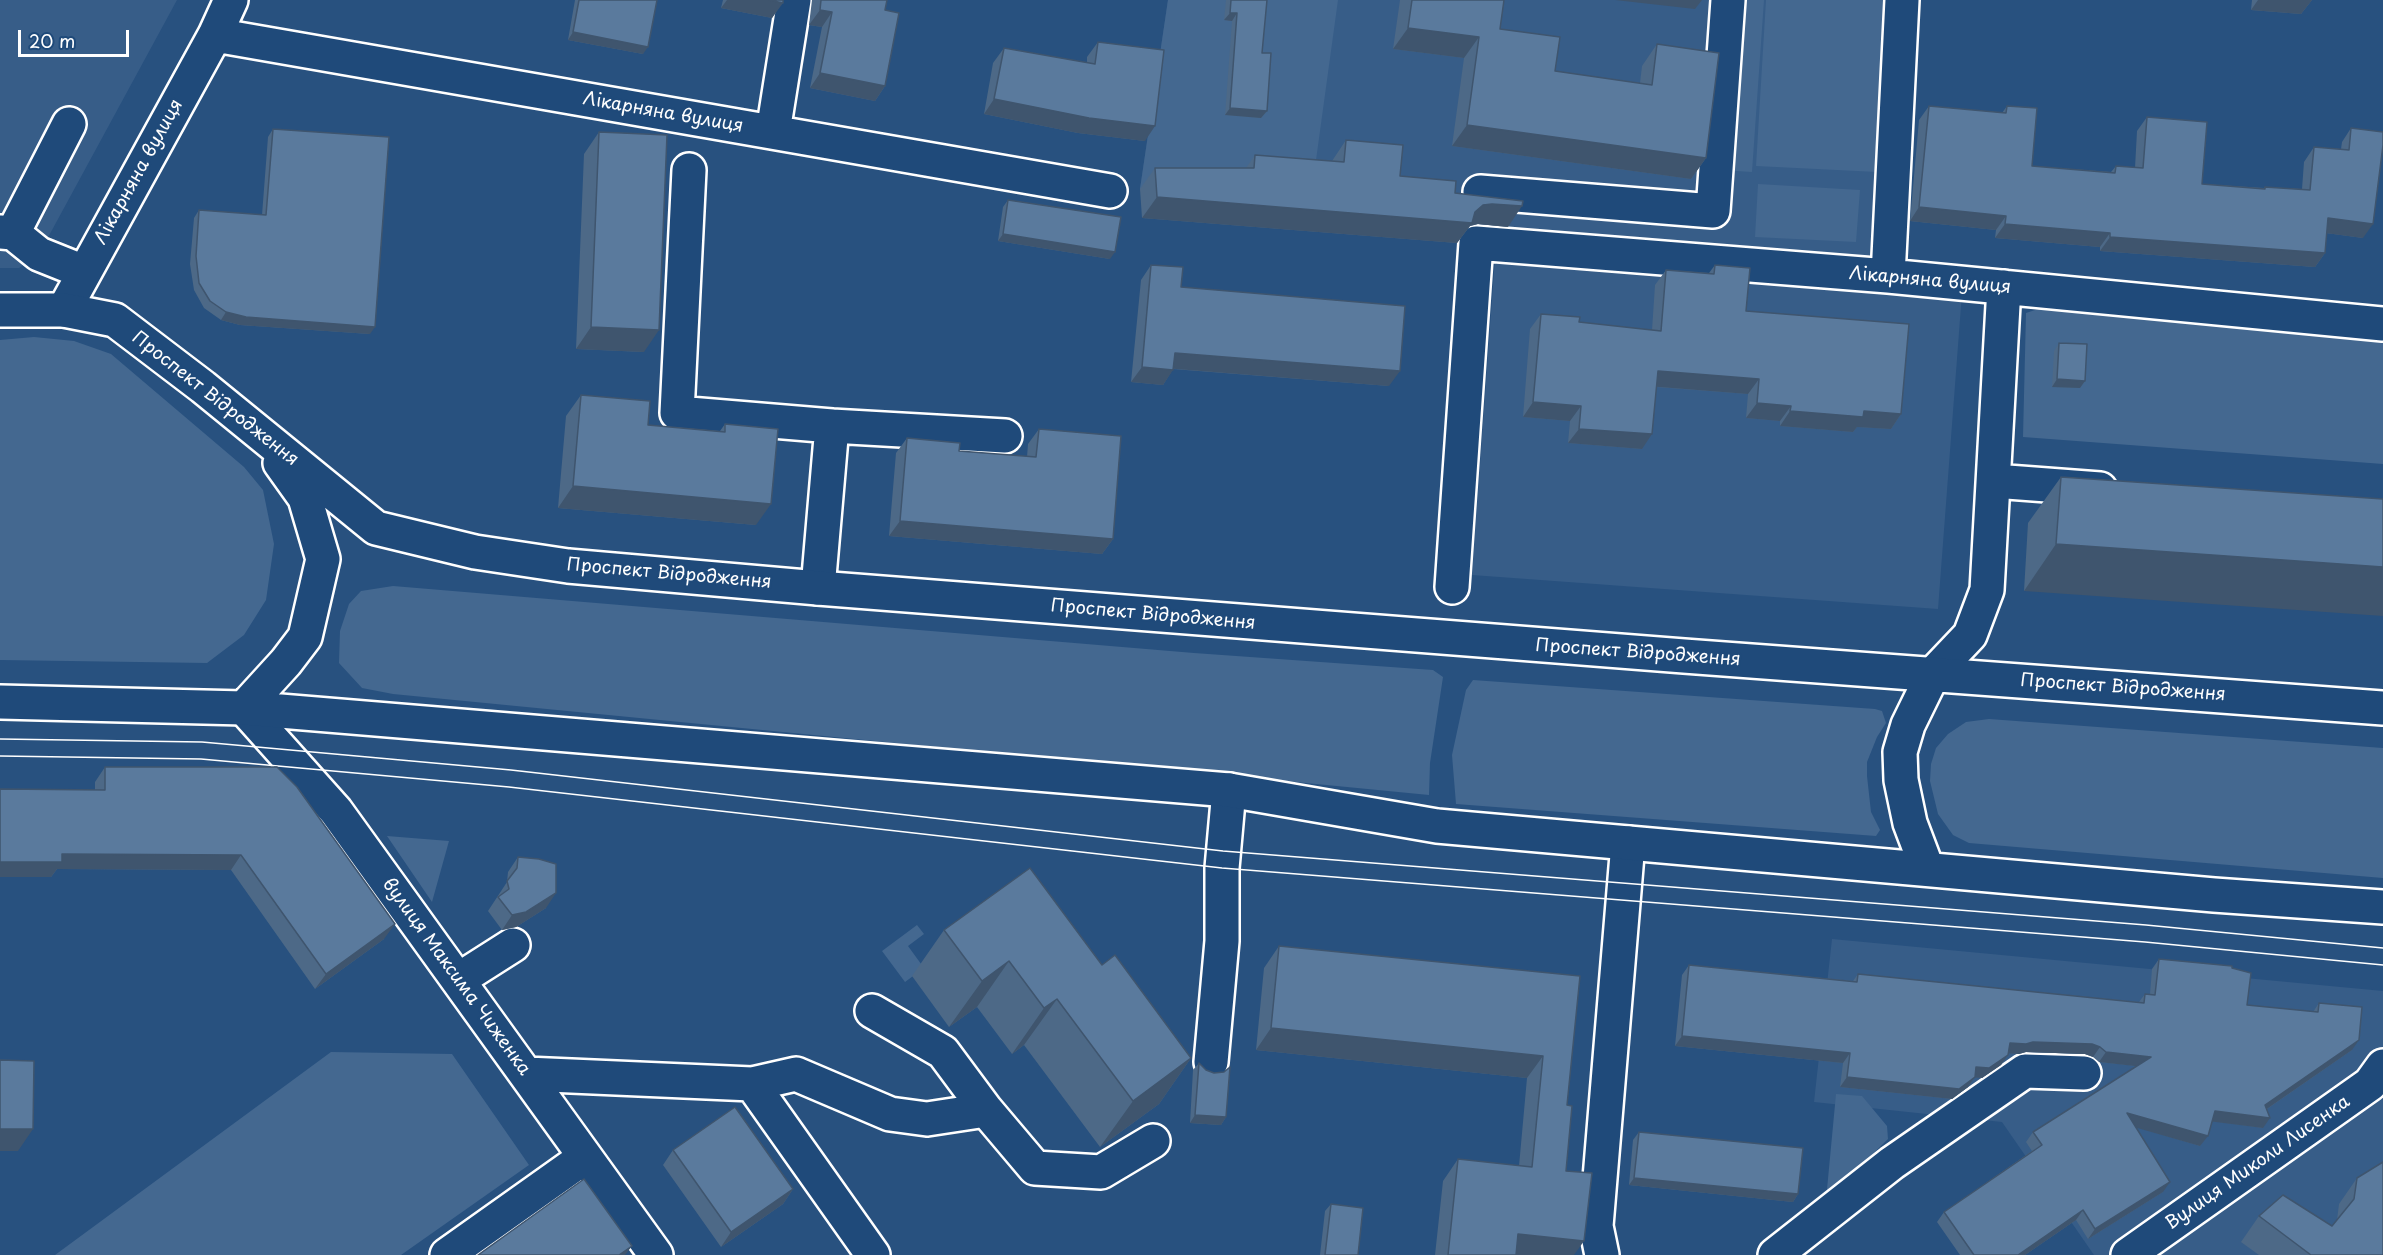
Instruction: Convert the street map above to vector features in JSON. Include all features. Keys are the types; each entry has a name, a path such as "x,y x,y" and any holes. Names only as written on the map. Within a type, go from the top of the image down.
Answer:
{"main road":[{"name":"Лікарняна вулиця","path":"64,310 215,35 231,0"},
{"path":"773,132 794,0"},
{"path":"1480,192 1713,211 1728,0"},
{"path":"1888,276 1902,0"},
{"name":"Лікарняна вулиця","path":"215,35 1110,191"},
{"path":"69,124 7,233 39,254 84,272"},
{"path":"689,170 677,413 832,426 1005,436"},
{"name":"Лікарняна вулиця","path":"1452,587 1476,243 1888,276 2383,324"},
{"path":"1927,868 1910,823 1901,780 1900,752 1908,726 1933,674 1970,635 1987,590 2004,288"},
{"name":"Проспект Відродження","path":"0,310 64,310 115,320 260,433 376,528 475,552 568,566 818,588 2383,708"},
{"path":"818,588 832,426"},
{"path":"244,708 286,662 305,637 323,559 304,498 260,433"},
{"path":"1994,481 2135,491"},
{"path":"0,702 244,708 1229,790 1437,826 2214,895 2383,907"},
{"name":"вулиця Максима Чиженка","path":"244,708 336,811 656,1255"},
{"path":"1211,1062 1223,914 1222,868 1229,790"},
{"path":"1602,1255 1596,1226 1628,843"},
{"path":"458,980 513,945"},
{"path":"872,1011 943,1052 986,1110 1035,1168 1101,1172 1153,1141"},
{"path":"1775,1255 1892,1163 2025,1071 2084,1073"},
{"path":"526,1074 752,1084 796,1074 890,1114 927,1119 986,1110"},
{"name":"Вулиця Миколи Лисенка","path":"2128,1255 2379,1078"},
{"path":"752,1084 873,1255"},
{"path":"447,1255 585,1157"}],"shaded area":[{"path":"0,0 177,0 39,254 19,268 0,268"},
{"path":"1168,0 1891,0 1874,262 1716,251 1140,189"},
{"path":"1168,0 1338,0 1313,182 1140,189"},
{"path":"1733,0 1764,0 1752,172 1721,170"},
{"path":"1766,0 1888,0 1877,172 1756,166"},
{"path":"1758,184 1860,190 1856,242 1755,237"},
{"path":"1495,258 1962,293 1938,609 1472,575"},
{"path":"2053,304 2383,337 2383,464 2023,437 2026,313"},
{"path":"34,337 74,341 111,354 244,467 263,490 274,544 266,600 244,635 207,663 0,660 0,340"},
{"path":"393,586 1194,653 1433,670 1443,677 1430,763 1429,795 393,694 362,688 339,663 340,631 349,604 361,591"},
{"path":"1473,680 1882,711 1886,723 1877,737 1867,762 1871,812 1880,830 1876,836 1456,804 1452,755 1466,690"},
{"path":"1989,719 2383,748 2383,878 1969,843 1953,835 1938,814 1930,781 1931,764 1936,748 1948,734 1966,722"},
{"path":"387,836 449,841 432,902"},
{"path":"917,925 924,934 908,946 924,968 905,982 882,951"},
{"path":"1832,939 2383,991 2383,1255 2094,1255 2002,1122 1814,1102"},
{"path":"331,1052 452,1054 529,1165 401,1255 55,1255"},
{"path":"1836,1094 1862,1096 1887,1126 1888,1139 1826,1200"}],"building":[{"path":"579,0 657,0 648,47 573,32"},
{"path":"821,0 887,0 885,10 899,13 885,86 820,73 832,12 820,10"},
{"path":"1231,0 1267,0 1262,53 1271,53 1267,111 1230,108 1237,13 1230,13"},
{"path":"1412,0 1504,0 1500,29 1560,37 1555,71 1652,85 1657,44 1719,53 1706,158 1467,125 1479,37 1408,28"},
{"path":"1098,42 1164,50 1155,126 1089,118 994,99 1004,48 1095,64"},
{"path":"1929,106 2006,113 2007,106 2037,108 2032,166 2115,173 2116,166 2143,168 2147,117 2207,122 2202,184 2265,189 2265,187 2310,190 2314,147 2349,150 2351,128 2383,132 2373,224 2328,218 2325,253 2110,237 2110,233 2005,224 2006,216 1919,207"},
{"path":"273,129 389,137 375,327 246,317 226,312 210,301 199,283 196,256 199,210 266,215"},
{"path":"599,132 667,135 659,330 591,327"},
{"path":"1346,140 1403,145 1400,176 1456,181 1455,193 1523,201 1522,206 1483,205 1475,212 1472,223 1157,197 1155,168 1254,168 1255,155 1344,162"},
{"path":"1008,200 1121,217 1115,252 1003,234"},
{"path":"1151,265 1183,267 1181,287 1405,306 1400,371 1175,353 1173,370 1142,367"},
{"path":"1715,265 1750,268 1746,311 1909,324 1901,414 1864,411 1863,417 1790,411 1791,406 1757,403 1759,379 1658,371 1652,434 1579,429 1581,406 1533,402 1541,314 1580,317 1579,322 1661,331 1666,270 1714,274"},
{"path":"2059,343 2087,344 2085,381 2057,379"},
{"path":"581,395 650,401 648,425 725,432 725,424 778,429 771,504 573,486"},
{"path":"1039,429 1121,436 1113,539 900,521 907,438 960,443 959,451 1036,457"},
{"path":"2061,477 2383,499 2383,567 2056,544"},
{"path":"105,767 277,767 297,787 395,924 326,974 241,855 62,854 62,862 0,862 0,789 105,790"},
{"path":"518,857 539,859 556,864 556,893 526,912 512,915 498,897 509,889 507,881 517,868"},
{"path":"1030,868 1102,965 1115,955 1191,1058 1133,1101 1057,999 1044,1008 1009,961 982,981 944,930"},
{"path":"1279,946 1580,976 1567,1105 1572,1106 1566,1171 1592,1173 1584,1241 1518,1234 1516,1255 1448,1255 1458,1159 1532,1167 1543,1056 1271,1028"},
{"path":"2159,959 2232,966 2232,968 2251,973 2247,1005 2318,1012 2319,1003 2362,1007 2359,1040 2265,1105 2270,1118 2215,1111 2208,1136 2127,1113 2170,1182 2095,1229 2083,1210 2018,1255 1974,1255 1944,1212 2042,1145 2033,1132 2151,1057 2106,1052 2092,1044 2010,1043 2008,1055 1989,1068 1976,1067 1975,1077 1959,1089 1847,1077 1850,1053 1682,1036 1689,965 1857,982 1858,974 2144,1003 2145,994 2155,995"},
{"path":"0,1060 34,1061 33,1129 0,1129"},
{"path":"1199,1063 1206,1070 1214,1073 1224,1072 1230,1067 1226,1117 1195,1115"},
{"path":"735,1107 793,1189 731,1232 673,1150"},
{"path":"1639,1132 1803,1148 1798,1194 1634,1178"},
{"path":"2383,1162 2383,1255 2311,1255 2259,1216 2283,1195 2332,1226 2354,1199 2357,1178"},
{"path":"584,1179 632,1246 619,1255 478,1255"},
{"path":"1331,1204 1363,1208 1358,1255 1325,1255"}],"tram line":[{"path":"0,739 202,742 511,770 1223,851 2146,925 2383,948"},
{"path":"0,756 201,759 509,787 1222,868 2145,942 2383,965"}]}
